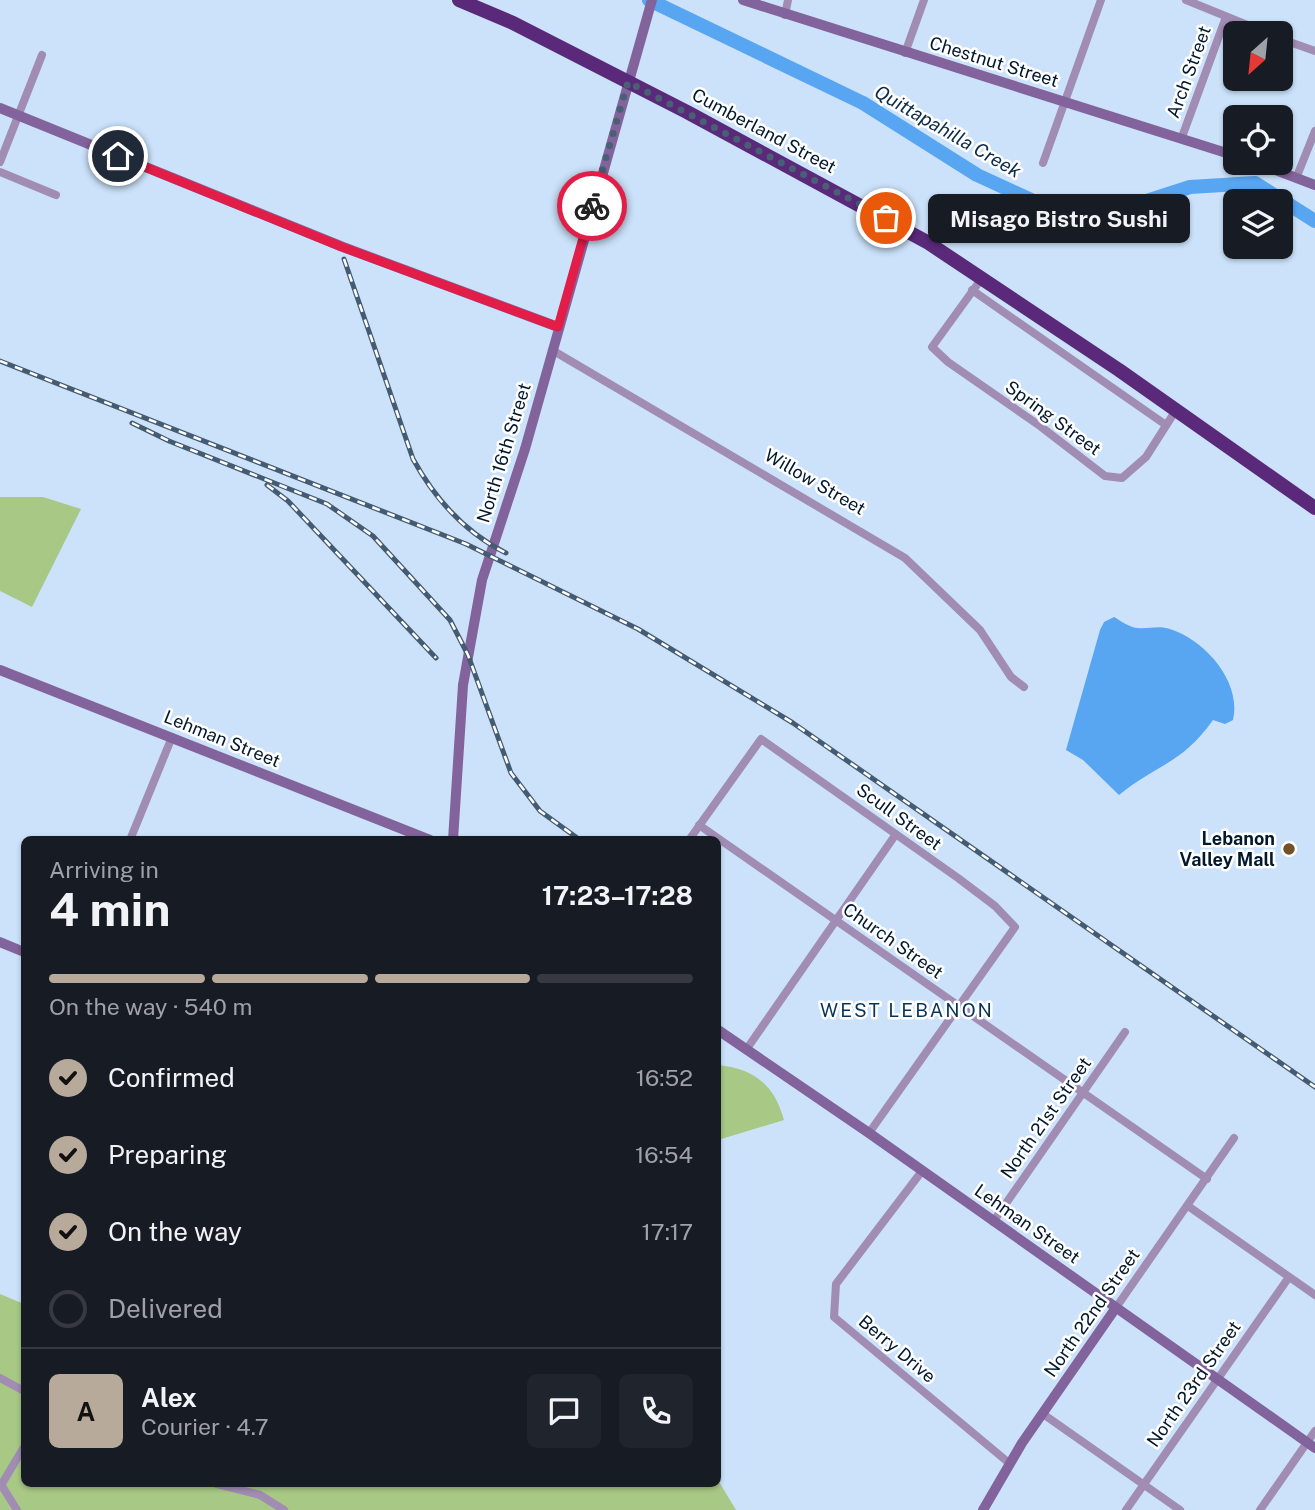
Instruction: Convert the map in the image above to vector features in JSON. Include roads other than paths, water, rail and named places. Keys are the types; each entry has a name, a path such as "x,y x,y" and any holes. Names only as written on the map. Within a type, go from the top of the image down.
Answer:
{"highway":[{"name":"Cumberland Street","path":"459,0 513,23 886,218 982,278 1315,508"}],"main road":[{"name":"Chestnut Street","path":"743,0 1223,151"},
{"name":"North 16th Street","path":"453,836 458,734 471,628 482,580 525,449 650,4"},
{"path":"0,108 342,247 558,327"},
{"path":"1293,175 1315,185"},
{"name":"Lehman Street","path":"0,670 420,836"},
{"path":"0,942 21,951"},
{"name":"Lehman Street","path":"721,1033 869,1133 1311,1445"},
{"name":"North 22nd Street","path":"983,1510 1009,1463 1115,1309"}],"street":[{"path":"785,15 788,0"},
{"path":"905,53 924,0"},
{"path":"1043,163 1101,0"},
{"path":"1186,0 1236,21"},
{"name":"Arch Street","path":"1182,137 1226,17"},
{"path":"1293,43 1315,51"},
{"path":"0,162 42,55"},
{"path":"1297,176 1315,131"},
{"path":"0,172 56,195"},
{"path":"982,278 972,290 1166,425"},
{"name":"Spring Street","path":"972,290 932,347 948,362 1040,426 1105,476 1122,478 1146,457 1176,410"},
{"name":"Willow Street","path":"552,350 905,558 973,622 1011,677 1024,687"},
{"path":"132,836 172,737"},
{"name":"Scull Street","path":"699,825 761,739 995,906 1015,927 960,1007"},
{"path":"692,836 699,825"},
{"name":"Church Street","path":"699,825 715,836"},
{"path":"746,1050 896,834"},
{"name":"Church Street","path":"721,840 1207,1179"},
{"path":"869,1133 960,1007"},
{"name":"North 21st Street","path":"993,1222 1125,1032"},
{"name":"North 22nd Street","path":"1115,1309 1234,1138"},
{"name":"Berry Drive","path":"922,1171 836,1284 834,1317 1009,1463"},
{"path":"1188,1206 1315,1295"},
{"name":"North 23rd Street","path":"1126,1510 1289,1277"},
{"path":"0,1378 21,1389"},
{"path":"1043,1414 1180,1510"},
{"path":"1260,1510 1311,1445 1315,1431"},
{"path":"17,1510 1,1486 21,1452"},
{"path":"229,1487 260,1495 284,1510"}],"water":[{"path":"1114,617 1135,628 1170,629 1196,643 1218,664 1226,677 1234,706 1233,720 1225,724 1213,720 1202,735 1180,755 1119,795 1083,760 1066,750 1100,630 1104,622"}],"waterway":[{"name":"Quittapahilla Creek","path":"649,0 863,103 977,175 1053,210 1097,217 1190,187 1255,183 1315,221"}],"railway":[{"path":"344,259 413,459 431,488 452,513 477,535 506,553"},
{"path":"0,361 466,544 638,629 793,723 1315,1087"},
{"path":"132,423 169,441 327,504 373,536 450,620 468,655 511,773 540,811 574,836"},
{"path":"267,485 288,501 436,658"}],"place":[{"name":"Misago Bistro Sushi","path":"886,218"},
{"name":"Lebanon Valley Mall","path":"1289,849"}],"district":[{"name":"WEST LEBANON","path":"907,1010"}]}
